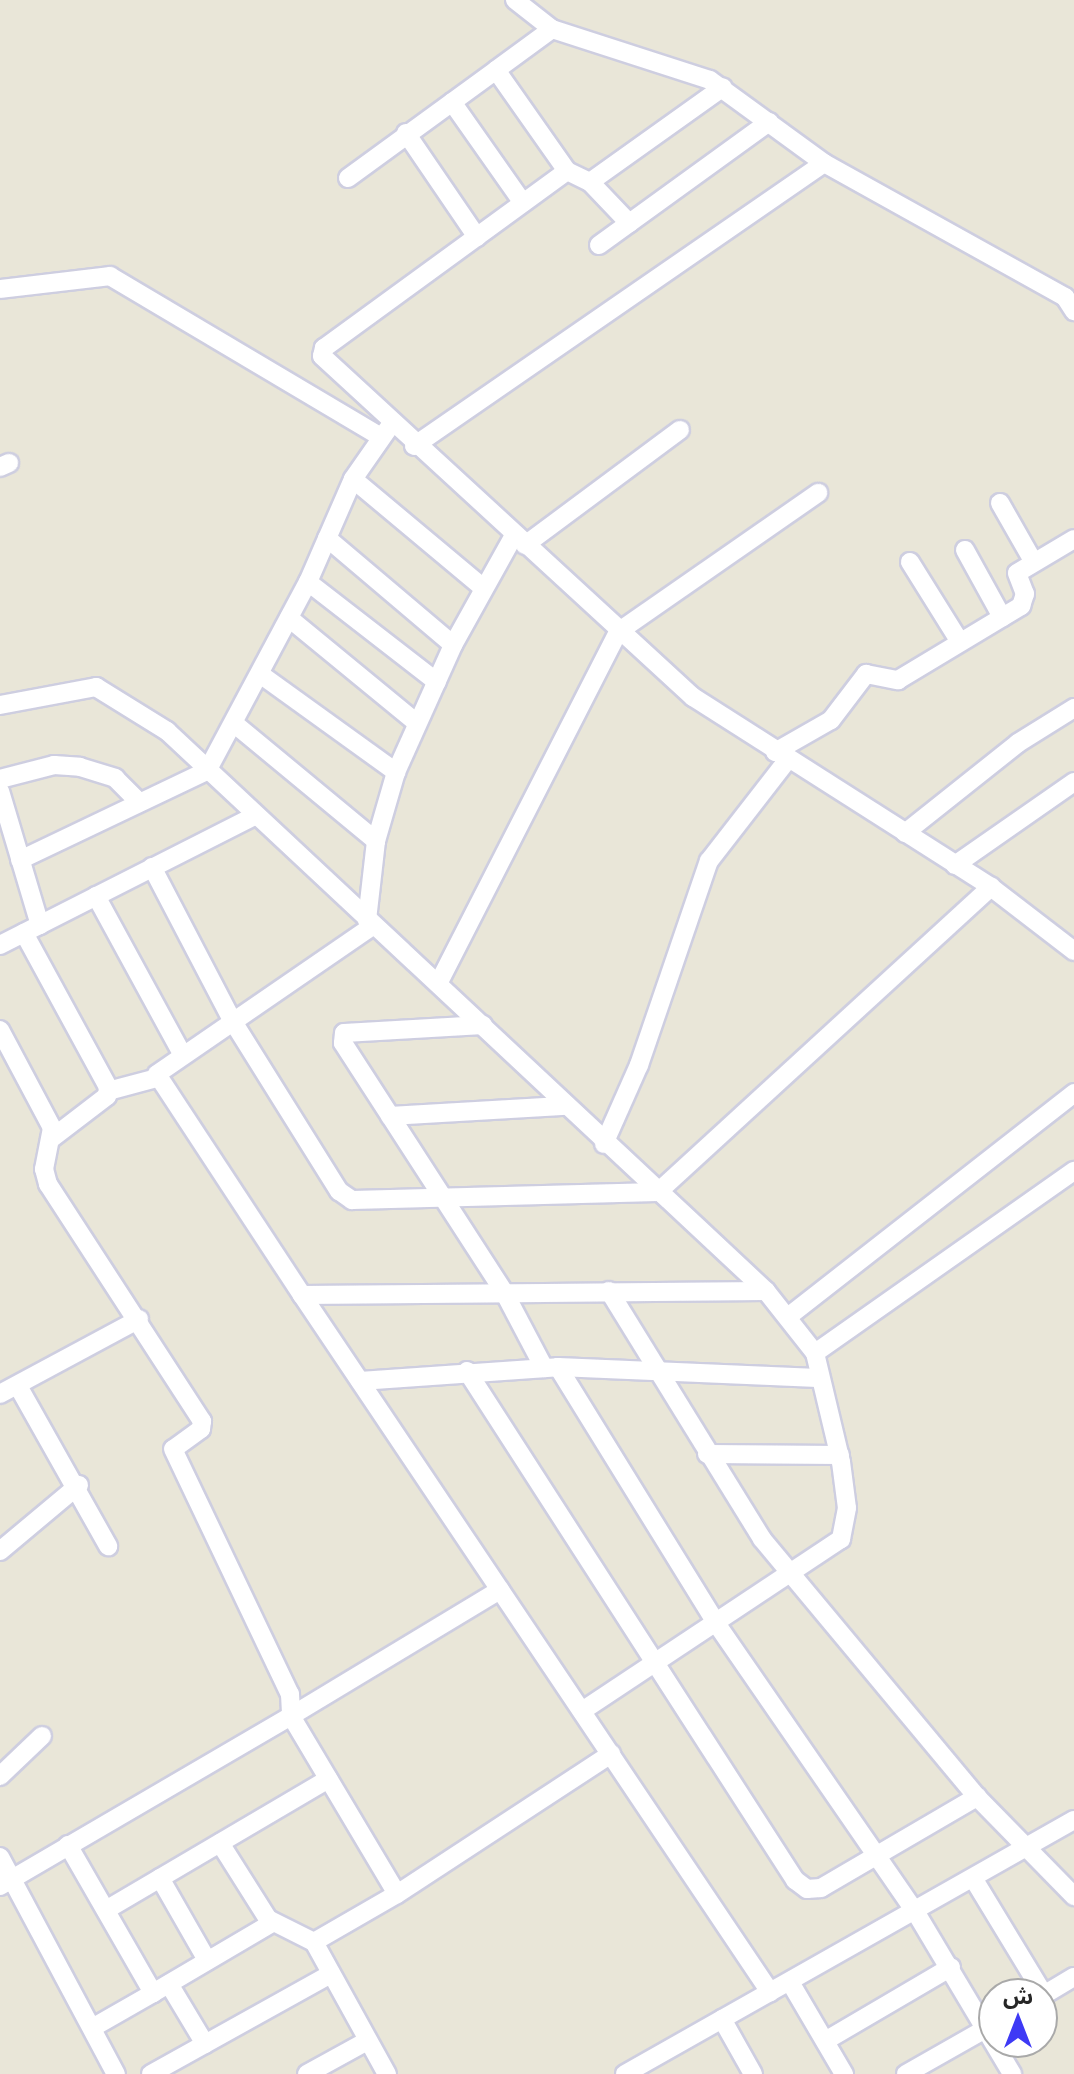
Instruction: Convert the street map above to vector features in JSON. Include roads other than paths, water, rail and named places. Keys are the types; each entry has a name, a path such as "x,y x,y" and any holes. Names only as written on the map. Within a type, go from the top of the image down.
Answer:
{"street":[{"path":"515,0 552,29 723,87 824,163 1065,297 1074,311"},
{"path":"348,178 552,29"},
{"path":"496,70 567,171 590,182 629,223"},
{"path":"590,182 723,87"},
{"path":"452,102 523,203"},
{"path":"599,245 769,122"},
{"path":"406,133 477,237"},
{"path":"414,446 824,163"},
{"path":"386,430 323,350 567,171"},
{"path":"0,289 110,276 414,446 618,632 715,714 991,887 1074,951"},
{"path":"20,860 207,771 236,725 308,582 353,479 386,430"},
{"path":"370,923 376,841 396,772 482,587 519,541 680,430"},
{"path":"353,479 482,587"},
{"path":"439,982 618,632 818,493"},
{"path":"1000,503 1032,559"},
{"path":"327,538 453,645"},
{"path":"604,1144 709,861 782,756 831,720 866,674 898,680 1021,606 1025,594 1017,573 1032,559 1074,539"},
{"path":"965,550 1002,617"},
{"path":"910,562 960,642"},
{"path":"308,582 437,682"},
{"path":"289,618 417,723"},
{"path":"260,674 396,772"},
{"path":"0,705 84,687 111,691 167,731 252,817 439,982 604,1144 766,1291 789,1316 815,1353 818,1378 840,1455 847,1527 830,1552 655,1661 582,1711"},
{"path":"905,833 1018,743 1074,708"},
{"path":"236,725 376,841"},
{"path":"0,779 54,765 80,767 115,778 139,802"},
{"path":"955,865 1074,782"},
{"path":"0,791 20,860 32,929 105,1075 108,1091"},
{"path":"0,945 252,817"},
{"path":"152,867 232,1020 339,1191 352,1200 658,1192 991,887"},
{"path":"96,896 182,1054"},
{"path":"157,1078 160,1068 370,923"},
{"path":"483,1025 344,1033 343,1043 716,1623 879,1855 978,2009"},
{"path":"0,1030 52,1128 44,1169 48,1184 139,1319 202,1421 201,1429 173,1449 290,1694 291,1716 397,1894"},
{"path":"51,1139 108,1091 157,1078"},
{"path":"157,1078 770,1992"},
{"path":"789,1316 1074,1093"},
{"path":"390,1116 566,1106"},
{"path":"815,1353 1074,1171"},
{"path":"609,1291 707,1454 792,1577 977,1797 1031,1847 1074,1896"},
{"path":"302,1295 766,1291"},
{"path":"0,1394 139,1319"},
{"path":"360,1381 467,1371 551,1368 657,1375 818,1378"},
{"path":"467,1371 795,1880 807,1889 821,1888 977,1797"},
{"path":"18,1386 79,1485 108,1546"},
{"path":"707,1454 840,1455"},
{"path":"0,1551 79,1485"},
{"path":"7,1881 500,1590"},
{"path":"0,1776 42,1736"},
{"path":"314,1942 397,1894 611,1754"},
{"path":"106,1910 328,1779"},
{"path":"625,2074 1074,1820"},
{"path":"220,1843 272,1923 314,1942 387,2074"},
{"path":"68,1845 106,1910 205,2044"},
{"path":"0,1857 7,1881 116,2074"},
{"path":"160,1878 207,1960"},
{"path":"973,1878 1032,1978"},
{"path":"92,2028 272,1923"},
{"path":"825,2041 951,1967"},
{"path":"151,2074 331,1974"},
{"path":"790,1982 844,2074"},
{"path":"722,2019 753,2074"},
{"path":"906,2074 978,2034"},
{"path":"307,2074 367,2041"}]}
